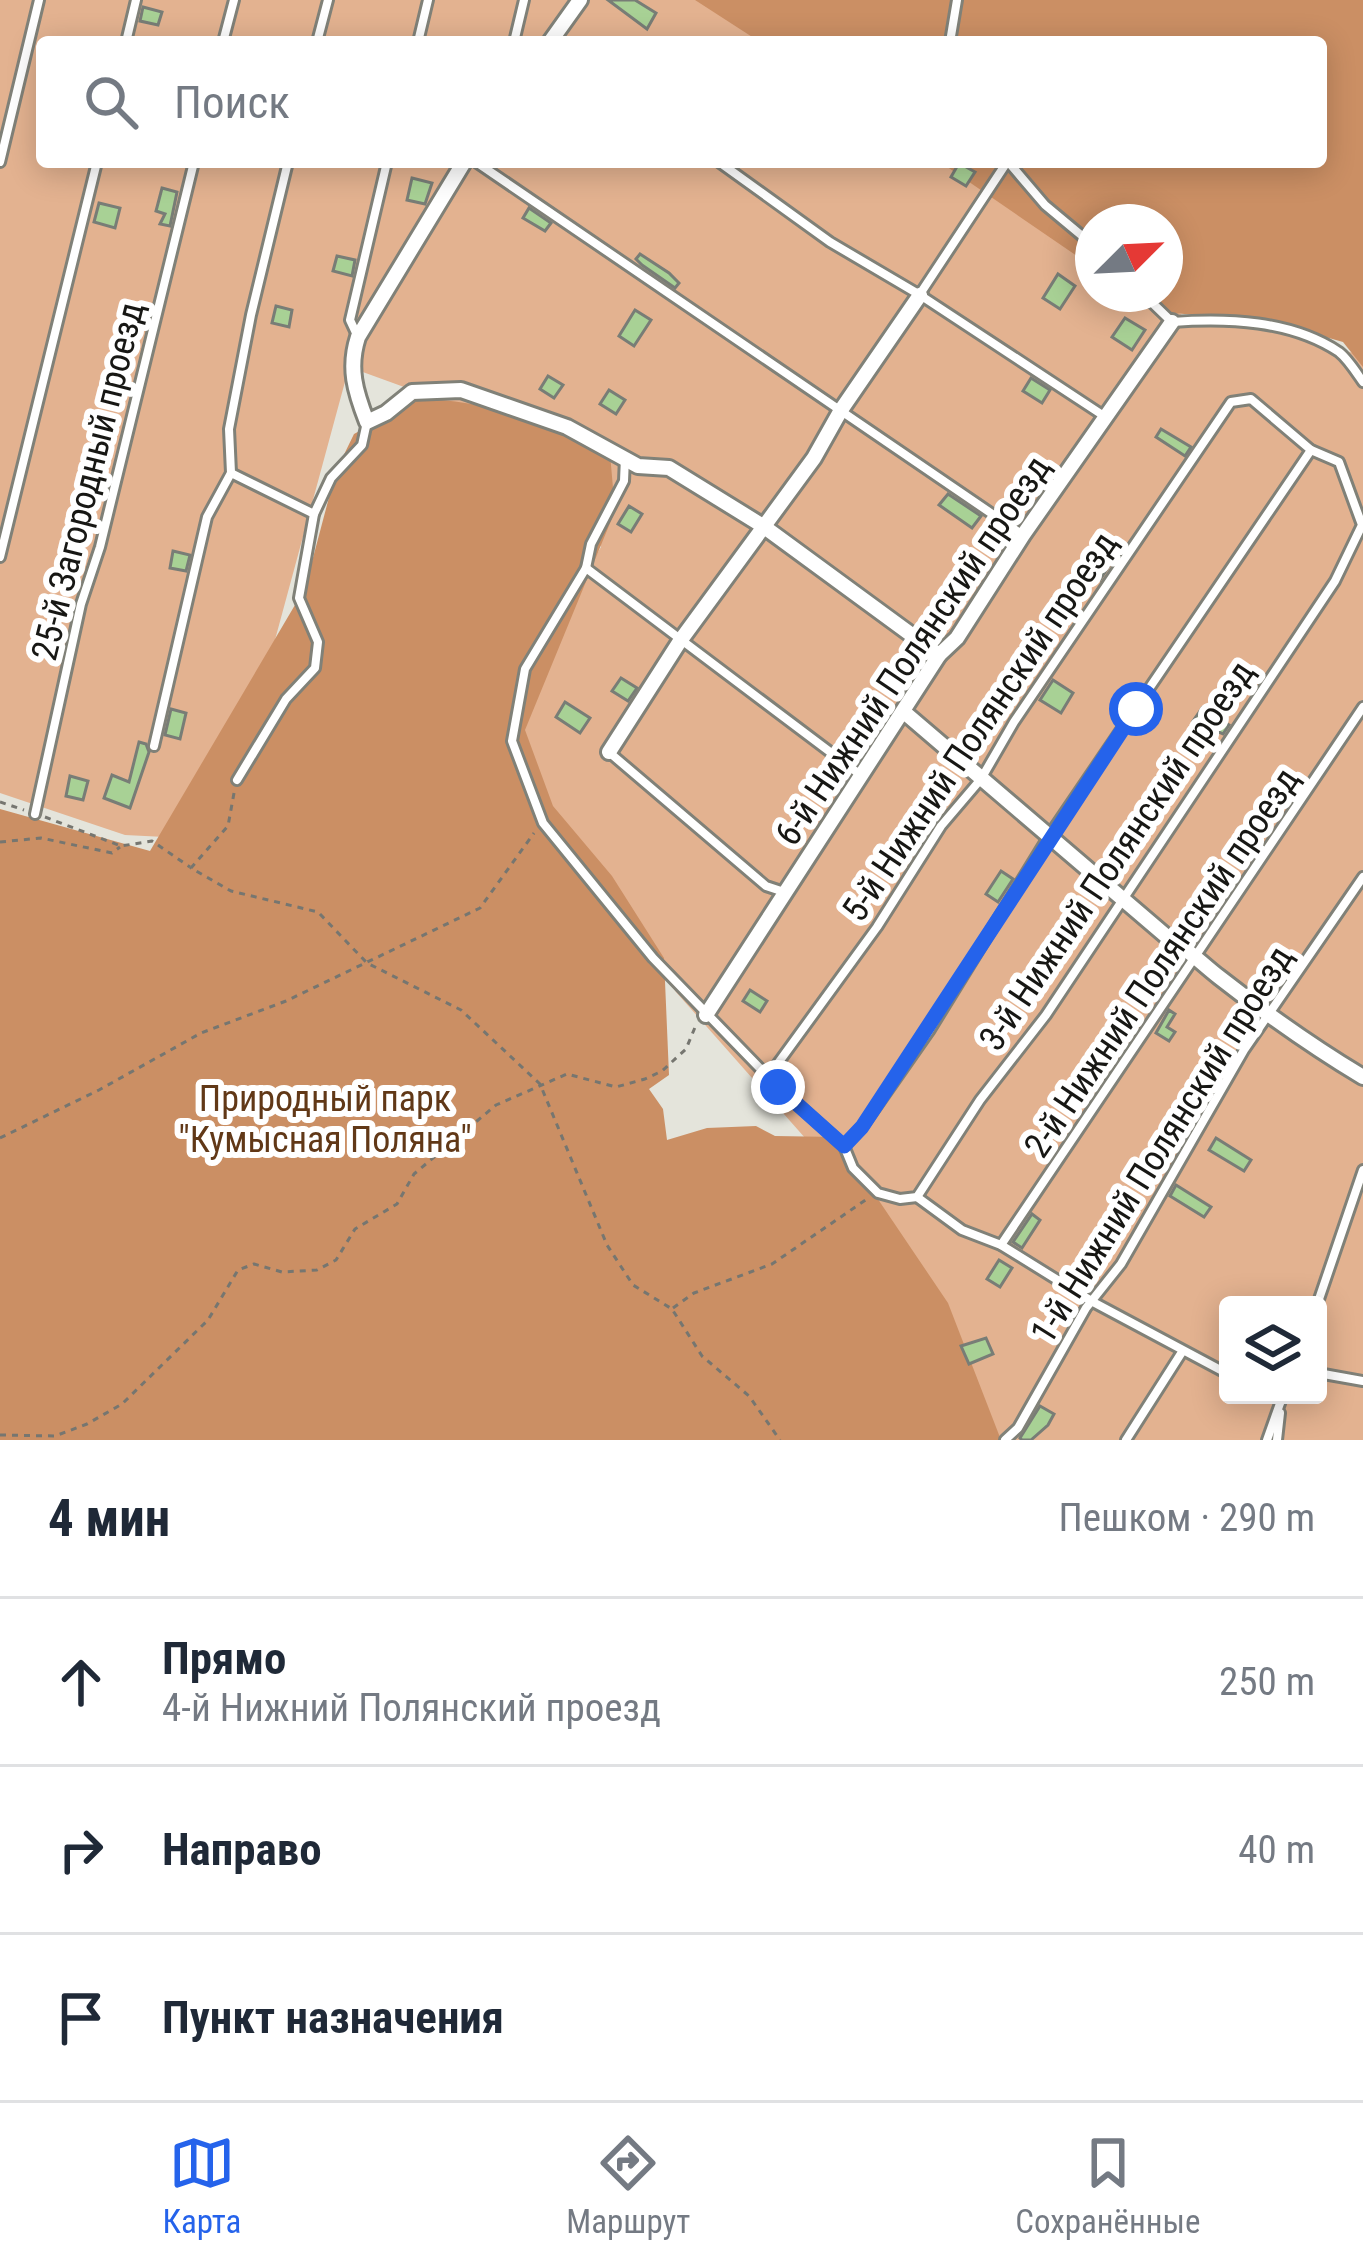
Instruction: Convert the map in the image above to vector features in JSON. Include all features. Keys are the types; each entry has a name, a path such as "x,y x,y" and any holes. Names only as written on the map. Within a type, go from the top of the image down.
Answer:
{"street":[{"path":"554,36 580,0"},
{"path":"460,168 358,337 350,362 367,422 412,392 461,390 567,427 638,466 669,468 764,526 939,655"},
{"path":"609,752 680,640 814,458 920,295"},
{"name":"6-й Нижний Полянский проезд","path":"706,1015 939,655 957,638 1172,322"},
{"path":"904,712 1166,936 1363,1077"}],"lane":[{"path":"0,162 39,0"},
{"path":"127,36 136,0"},
{"path":"225,36 234,0"},
{"path":"319,36 328,0"},
{"path":"419,36 428,0"},
{"path":"515,36 524,0"},
{"path":"951,36 957,0"},
{"path":"0,557 96,168"},
{"name":"25-й Загородный проезд","path":"35,814 81,604 100,547 193,168"},
{"path":"154,746 207,517 231,473 230,429 251,315 287,168"},
{"path":"358,337 350,320 386,168"},
{"path":"485,168 1023,535"},
{"path":"727,168 830,242 920,295 1105,417"},
{"path":"920,295 1005,168"},
{"path":"1012,168 1075,230"},
{"path":"1162,312 1172,322 1222,319 1295,331 1341,354 1363,382"},
{"name":"5-й Нижний Полянский проезд","path":"768,1077 877,928 940,826 981,779 1013,722 1231,402 1251,399 1311,450"},
{"path":"237,780 286,699 315,668 318,642 299,598 314,514 331,478 362,445 367,422"},
{"path":"844,1146 929,1030 1049,836 1311,450 1339,462 1362,525"},
{"path":"625,458 624,482 591,544 586,568 525,669 512,741 543,823 653,958 768,1077 844,1146 853,1168 878,1193 900,1199 916,1197 962,1229 1001,1245 1093,1302 1219,1370"},
{"path":"231,473 314,514"},
{"name":"3-й Нижний Полянский проезд","path":"916,1197 980,1100 1046,1015 1335,581 1362,525"},
{"path":"586,568 863,777"},
{"name":"2-й Нижний Полянский проезд","path":"1001,1245 1363,706"},
{"path":"609,752 766,886 784,892"},
{"name":"1-й Нижний Полянский проезд","path":"1005,1440 1018,1428 1121,1264 1211,1105 1363,878"},
{"path":"1319,1296 1363,1170"},
{"path":"1126,1440 1182,1352"},
{"path":"1327,1374 1362,1378"},
{"path":"1267,1440 1280,1404"},
{"path":"1277,1440 1281,1404"}],"path":[{"path":"191,868 228,826 237,780"},
{"path":"0,802 121,846"},
{"path":"0,1138 201,1033 286,1001 480,908 507,865 543,823"},
{"path":"0,842 41,838 112,853 121,846 152,841 231,891 318,912 368,963 461,1010 540,1084 607,1245 633,1285 672,1309 702,1356 749,1396 780,1440"},
{"path":"0,1435 56,1436 122,1404 208,1320 238,1270 254,1264 282,1272 317,1270 336,1260 355,1229 397,1204 414,1174 496,1105 567,1074 616,1087 644,1079 662,1071 686,1049 691,1031 706,1015"},
{"path":"672,1309 694,1293 772,1264 878,1193"}],"shaded area":[{"path":"0,0 699,0 754,36 36,36 36,168 956,168 1075,246 1075,312 1177,312 1185,317 1240,319 1363,356 1363,1440 994,1440 897,1242 676,992 560,836 506,710 601,547 561,444 349,367 237,780 185,838 125,835 0,793"}],"green space":[{"path":"695,0 1363,0 1363,367 1343,342 1266,320 1157,312 1183,312 1183,204 1075,204 1075,255 949,168 1327,168 1327,36 751,36"},
{"name":"Природный парк \"Кумысная Поляна\"","path":"420,398 516,413 609,442 615,511 525,730 553,806 612,876 664,958 669,1075 649,1089 663,1109 667,1140 707,1128 756,1126 775,1136 836,1137 948,1303 1001,1440 0,1440 0,809 150,851 305,588 336,471 354,434"}],"building":[{"path":"608,0 635,0 656,13 647,29"},
{"path":"143,7 162,12 158,25 140,21"},
{"path":"956,168 975,172 966,186 951,177"},
{"path":"412,178 432,183 425,204 407,200"},
{"path":"162,188 177,192 170,226 160,224 165,214 156,211"},
{"path":"99,203 120,208 115,228 94,222"},
{"path":"529,208 551,223 545,231 523,218"},
{"path":"640,254 669,273 679,283 675,288 642,265 636,259"},
{"path":"337,256 355,260 352,276 333,271"},
{"path":"1058,274 1075,286 1060,309 1043,298"},
{"path":"276,306 292,310 289,327 272,323"},
{"path":"635,310 651,320 634,346 619,336"},
{"path":"1125,318 1145,330 1132,350 1112,337"},
{"path":"548,376 563,385 554,398 540,389"},
{"path":"1031,378 1050,390 1042,403 1023,391"},
{"path":"609,390 625,400 616,414 600,404"},
{"path":"1161,429 1191,447 1185,456 1156,437"},
{"path":"948,494 981,516 972,528 939,505"},
{"path":"629,506 642,514 631,532 618,524"},
{"path":"173,551 190,555 186,571 170,568"},
{"path":"1092,555 1109,566 1100,580 1083,569"},
{"path":"621,678 637,688 628,701 612,691"},
{"path":"1053,680 1073,693 1061,713 1040,700"},
{"path":"565,702 590,718 580,733 556,717"},
{"path":"1202,708 1229,725 1223,734 1193,721"},
{"path":"171,709 186,713 180,739 165,735"},
{"path":"139,742 149,752 130,808 104,798 112,775 129,782"},
{"path":"70,776 88,781 83,800 66,796"},
{"path":"1001,871 1013,879 998,902 986,894"},
{"path":"750,990 767,1001 760,1012 743,1001"},
{"path":"1169,1010 1175,1014 1167,1027 1175,1032 1169,1041 1156,1033"},
{"path":"1216,1138 1251,1160 1244,1171 1209,1150"},
{"path":"1176,1185 1211,1207 1204,1217 1170,1196"},
{"path":"1032,1214 1040,1220 1022,1248 1013,1242"},
{"path":"999,1260 1012,1268 1000,1287 987,1279"},
{"path":"986,1338 993,1354 969,1364 961,1346"},
{"path":"1040,1406 1054,1414 1031,1440 1022,1440 1020,1438"}],"route":[{"path":"778,1087 844,1146 862,1127 1136,709"}]}
